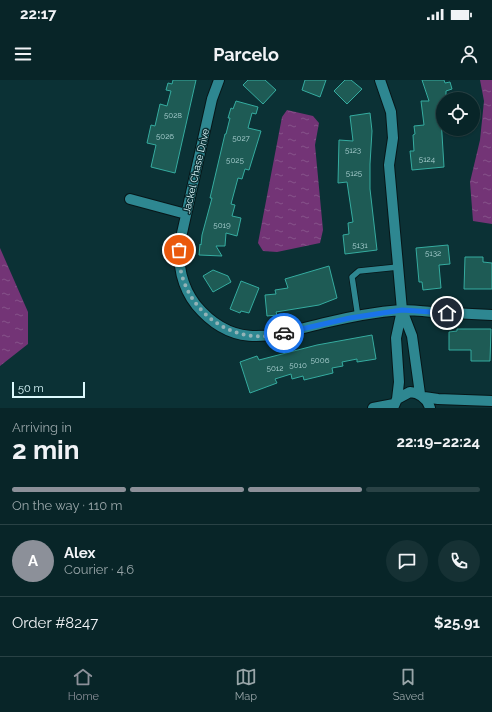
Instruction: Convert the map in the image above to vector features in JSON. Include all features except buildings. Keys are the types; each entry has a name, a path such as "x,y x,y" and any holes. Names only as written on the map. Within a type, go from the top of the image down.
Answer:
{"street":[{"name":"Jackel Chase Drive","path":"220,80 212,99 179,250 182,276 193,301 209,318 222,327 244,335 268,337 358,317 402,310 492,315"},
{"path":"380,80 392,112 393,138 389,165 402,310 412,336 422,396 430,408"},
{"path":"130,199 186,214"},
{"path":"394,404 399,382 396,338 402,310"},
{"path":"373,408 394,404 405,393 438,399 492,401"}],"lane":[{"path":"358,317 352,277 355,273 359,271 398,267"}],"water":[{"path":"480,80 492,80 492,224 473,221 470,182 480,140 484,101"},
{"path":"287,110 313,116 319,123 315,145 323,230 320,243 277,252 263,251 258,243 282,117"},
{"path":"0,248 28,312 28,344 0,366"}],"way so far":[{"path":"179,250 182,276 189,293 199,308 215,323 244,335 268,337 284,333"}],"route":[{"path":"284,333 350,318 402,310 447,313"}]}
